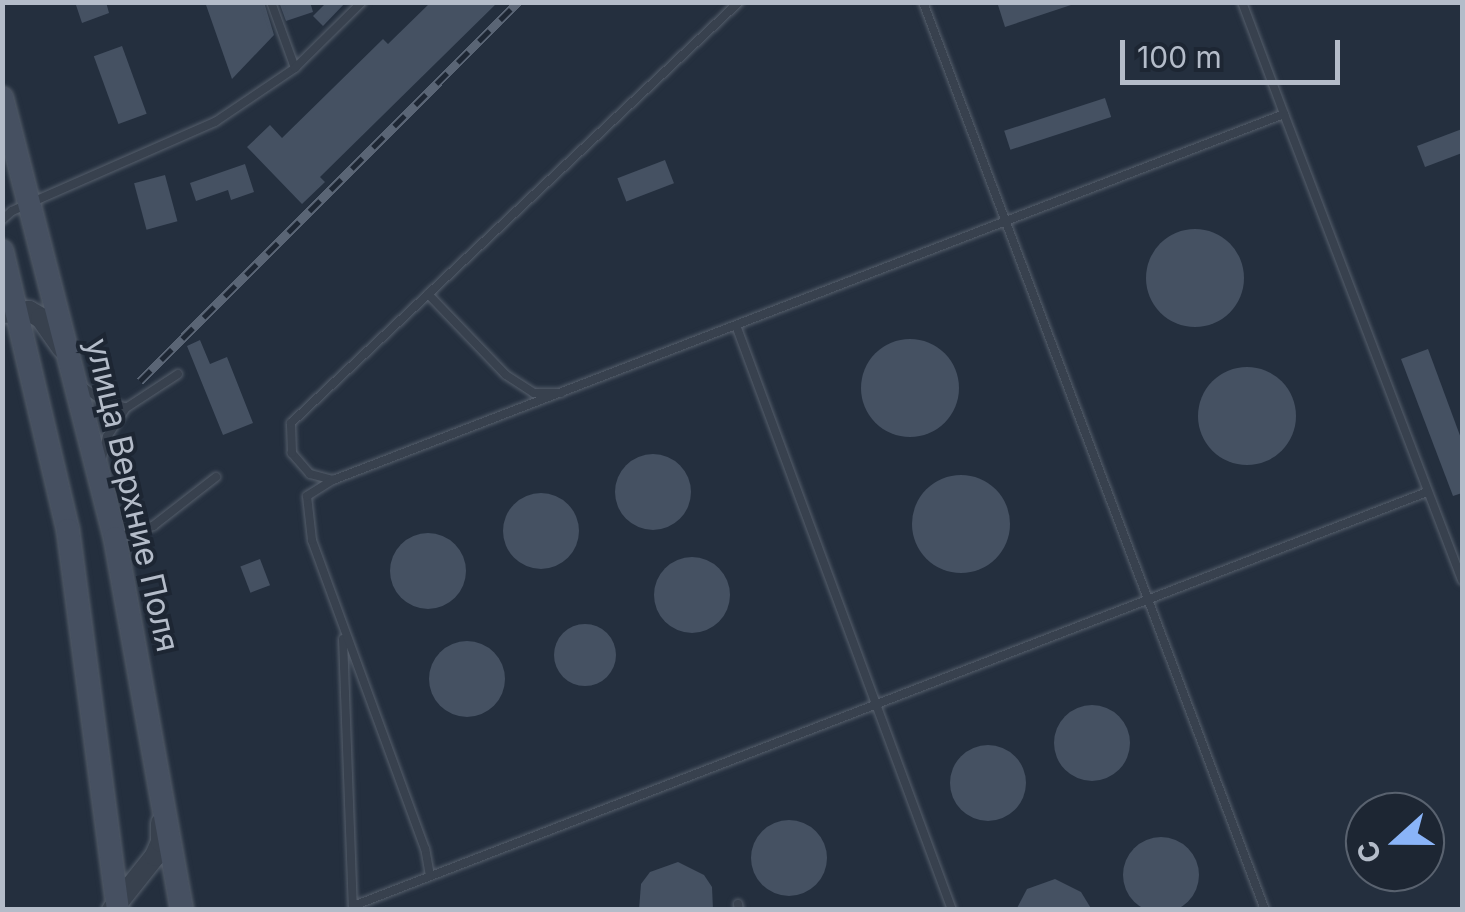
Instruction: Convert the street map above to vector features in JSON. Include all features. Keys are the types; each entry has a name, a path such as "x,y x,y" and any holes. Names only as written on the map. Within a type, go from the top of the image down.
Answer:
{"main road":[{"name":"улица Верхние Поля","path":"2,98 114,538 182,910"},
{"name":"улица Верхние Поля","path":"2,251 10,311 68,530 116,908"}],"street":[{"path":"10,311 41,318 67,362"},
{"path":"116,908 155,856 161,842 161,808"}],"lane":[{"path":"271,2 294,68"},
{"path":"2,220 30,203 215,122 294,68 362,2"},
{"path":"333,480 310,474 292,454 291,423 738,2"},
{"path":"923,2 1264,910"},
{"path":"1242,2 1462,580"},
{"path":"430,876 425,849 343,629 306,510 307,496 333,480 737,328 1284,114"},
{"path":"428,294 506,375 534,393 566,393"},
{"path":"737,328 952,910"},
{"path":"67,362 99,399 126,408"},
{"path":"98,472 107,437 126,408 178,374"},
{"path":"114,538 153,526 216,477"},
{"path":"343,629 353,908 1427,492"}],"building":[{"path":"75,2 106,2 109,13 82,23"},
{"path":"205,2 264,2 274,35 232,79"},
{"path":"279,2 310,2 313,12 286,21"},
{"path":"327,2 346,2 323,26 313,16"},
{"path":"431,2 498,2 320,177 325,182 302,204 247,147 270,125 282,138 383,39 388,44"},
{"path":"998,5 1071,5 1005,27"},
{"path":"122,46 147,114 118,124 94,56"},
{"path":"1105,98 1111,117 1010,150 1004,131"},
{"path":"1462,129 1462,153 1425,167 1417,146"},
{"path":"665,160 674,183 626,202 617,178"},
{"path":"245,164 254,192 231,200 228,190 196,201 190,183"},
{"path":"165,175 177,221 147,230 134,183"},
{"path":"1195,229 1214,232 1230,243 1241,259 1241,297 1230,313 1214,324 1195,327 1176,324 1160,313 1149,297 1146,278 1149,259 1160,243 1176,232"},
{"path":"910,339 929,342 945,353 956,369 956,407 945,423 929,434 910,437 891,434 875,423 864,407 861,388 864,369 875,353 891,342"},
{"path":"200,340 210,364 227,357 253,423 223,435 187,346"},
{"path":"1428,349 1462,441 1462,493 1453,496 1401,359"},
{"path":"1247,367 1266,370 1282,381 1293,397 1293,435 1282,451 1266,462 1247,465 1228,462 1212,451 1201,435 1198,416 1201,397 1212,381 1228,370"},
{"path":"653,454 680,465 691,492 680,519 653,530 626,519 615,492 626,465"},
{"path":"961,475 980,478 996,489 1007,505 1007,543 996,559 980,570 961,573 942,570 926,559 915,543 912,524 915,505 926,489 942,478"},
{"path":"541,493 568,504 579,531 568,558 541,569 514,558 503,531 514,504"},
{"path":"428,533 455,544 466,571 455,598 428,609 401,598 390,571 401,544"},
{"path":"692,557 719,568 730,595 719,622 692,633 665,622 654,595 665,568"},
{"path":"260,559 270,585 250,593 240,567"},
{"path":"585,624 607,633 616,655 607,677 585,686 563,677 554,655 563,633"},
{"path":"467,641 494,652 505,679 494,706 467,717 440,706 429,679 440,652"},
{"path":"1092,705 1119,716 1130,743 1119,770 1092,781 1065,770 1054,743 1065,716"},
{"path":"988,745 1015,756 1026,783 1015,810 988,821 961,810 950,783 961,756"},
{"path":"789,820 816,831 827,858 816,885 789,896 762,885 751,858 762,831"},
{"path":"1161,837 1188,848 1199,875 1188,902 1161,913 1134,902 1123,875 1134,848"},
{"path":"678,862 704,875 712,887 713,910 639,910 641,884 650,872"},
{"path":"1055,879 1081,892 1092,910 1016,910 1027,889"}],"railway":[{"path":"140,381 518,2"}]}
